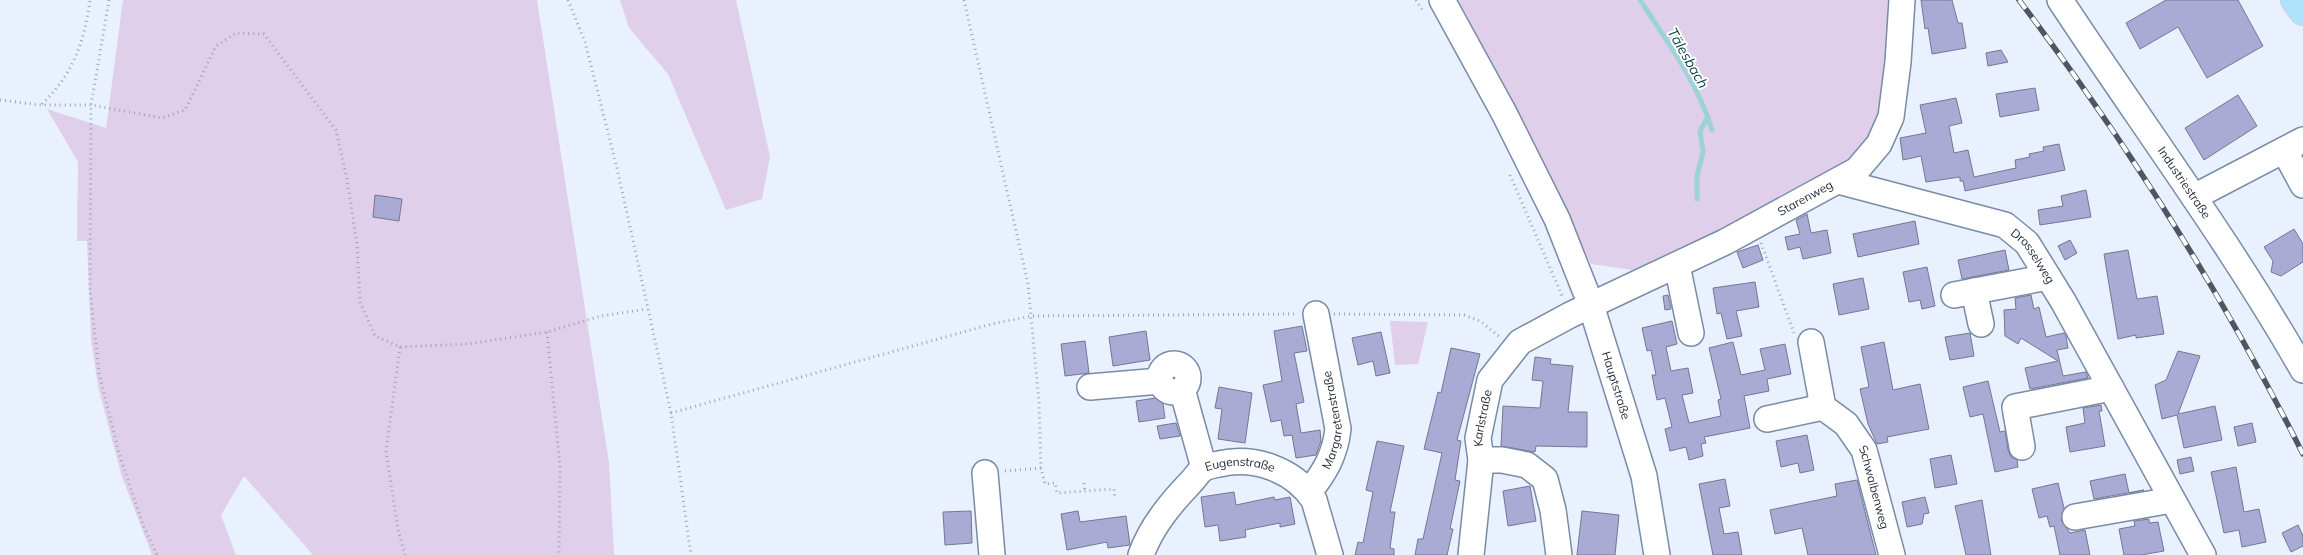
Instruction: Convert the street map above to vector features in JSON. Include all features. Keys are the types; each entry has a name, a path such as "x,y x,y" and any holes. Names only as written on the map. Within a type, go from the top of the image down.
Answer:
{"main road":[{"path":"2295,0 2303,11"}],"street":[{"name":"Starenweg","path":"1581,310 1755,226 1857,170 1880,144 1891,117 1898,62 1902,0"},
{"name":"Industriestraße","path":"2060,0 2194,197 2278,326 2303,370"},
{"name":"Hauptstraße","path":"1435,9 1504,113 1557,219 1581,310 1644,476 1657,555"},
{"path":"2194,197 2293,145 2303,185"},
{"name":"Drosselweg","path":"1838,181 2004,225 2027,243 2111,388 2203,555"},
{"path":"1676,265 1692,333"},
{"path":"1981,324 1964,293 2048,277"},
{"name":"Karlstraße","path":"1471,555 1481,460 1478,438 1490,380 1520,342 1581,310"},
{"name":"Margaretenstraße","path":"1309,492 1326,471 1336,446 1338,429 1316,314"},
{"path":"1767,419 1823,407 1803,341"},
{"path":"1090,387 1171,385 1204,468"},
{"path":"2022,447 2015,407 2111,388"},
{"name":"Schwalbenweg","path":"1823,407 1846,424 1864,450 1892,555"},
{"path":"1481,460 1502,460 1527,465 1545,479 1559,555"},
{"name":"Eugenstraße","path":"1141,555 1147,538 1176,498 1204,468 1226,463 1254,462 1275,468 1302,485 1309,492"},
{"path":"985,473 992,555"},
{"path":"1309,492 1314,500 1330,555"},
{"path":"2075,517 2172,500"}],"path":[{"path":"41,105 58,89 71,70 80,48 90,0"},
{"path":"109,0 91,105 90,290 99,373 120,456 143,525 157,555"},
{"path":"568,0 588,51 617,168 671,413 690,555"},
{"path":"964,0 1028,284 1039,402 1042,468 1045,484 1055,483 1056,493 1114,489 1115,499"},
{"path":"1416,0 1435,9"},
{"path":"0,100 41,105 91,105 162,118 185,110 216,46 236,33 264,34 336,130 356,244 360,302 375,336 400,347 468,344 547,332 564,325 601,316 647,309"},
{"path":"1507,167 1543,247 1581,310"},
{"path":"1755,226 1803,341"},
{"path":"671,413 992,324 1031,316 1464,315 1480,320 1515,348"},
{"path":"547,332 560,467 559,555"},
{"path":"400,347 386,451 398,530 405,555"},
{"path":"1013,470 1042,468"},
{"path":"1084,483 1085,491"}],"shaded area":[{"path":"123,0 537,0 609,463 614,555 313,555 244,476 221,515 236,555 152,555 121,474 98,386 91,339 87,241 77,241 78,162 47,109 106,128"},
{"path":"620,0 736,0 770,157 762,199 726,210 668,74 629,28"},
{"path":"1458,0 1903,0 1879,147 1731,241 1632,270 1591,264"},
{"path":"1390,321 1428,322 1418,364 1395,365"}],"building":[{"path":"1921,0 1952,0 1958,23 1962,23 1966,48 1932,54 1928,28 1925,29"},
{"path":"2166,0 2238,0 2263,46 2207,78 2178,27 2140,49 2126,23"},
{"path":"2001,50 2008,62 1988,66 1986,53"},
{"path":"2035,88 2039,110 2000,117 1996,94"},
{"path":"2238,95 2257,126 2204,160 2185,128"},
{"path":"1956,98 1962,123 1949,126 1954,153 1968,150 1974,177 2016,168 2015,160 2030,157 2029,154 2044,151 2043,147 2059,144 2065,170 1965,191 1960,177 1926,182 1921,156 1903,160 1900,138 1926,133 1920,105"},
{"path":"2086,190 2091,217 2040,225 2038,210 2063,206 2061,196"},
{"path":"375,195 402,199 399,221 373,217"},
{"path":"1807,214 1811,233 1827,230 1831,253 1803,259 1800,247 1788,250 1785,237 1800,234 1796,220"},
{"path":"1915,221 1919,244 1858,257 1853,234"},
{"path":"2294,229 2303,244 2303,262 2281,276 2271,272 2273,261 2264,247"},
{"path":"2070,240 2077,253 2065,260 2058,246"},
{"path":"1758,245 1763,260 1743,268 1737,252"},
{"path":"2005,250 2009,270 1962,279 1958,260"},
{"path":"2128,250 2137,299 2157,296 2164,334 2136,338 2136,335 2118,339 2104,254"},
{"path":"1927,267 1935,306 1922,309 1920,300 1909,302 1903,272"},
{"path":"1863,278 1869,309 1839,315 1833,284"},
{"path":"1755,282 1759,307 1736,311 1742,336 1727,339 1721,313 1717,314 1713,288"},
{"path":"1668,295 1671,309 1665,310 1663,296"},
{"path":"2031,295 2034,309 2039,307 2046,337 2064,333 2066,336 2068,348 2057,350 2063,376 2086,372 2088,378 2030,389 2025,368 2058,361 2021,338 2018,344 2005,336 2004,310 2016,309 2015,298"},
{"path":"1672,321 1677,344 1666,347 1671,371 1688,368 1693,393 1682,395 1689,423 1721,416 1718,400 1721,399 1709,348 1733,342 1741,375 1765,370 1760,349 1785,344 1791,374 1767,379 1769,391 1744,396 1750,428 1704,437 1706,443 1701,444 1703,456 1689,460 1686,447 1670,451 1665,429 1672,427 1665,398 1657,400 1652,375 1656,375 1651,350 1647,351 1642,328"},
{"path":"1302,326 1307,351 1294,353 1304,402 1296,404 1301,433 1320,430 1321,441 1316,455 1296,458 1292,435 1284,436 1281,420 1271,422 1263,385 1282,381 1274,331"},
{"path":"1146,331 1150,360 1113,366 1109,337"},
{"path":"1381,332 1390,373 1376,376 1373,361 1358,365 1352,338"},
{"path":"1970,333 1974,356 1950,360 1945,337"},
{"path":"1085,341 1089,373 1065,376 1061,344"},
{"path":"1884,342 1893,390 1920,384 1929,429 1887,437 1888,442 1877,444 1868,424 1860,389 1869,387 1861,347"},
{"path":"1451,348 1480,354 1457,440 1461,441 1455,480 1460,481 1450,529 1453,529 1447,555 1415,555 1418,539 1423,539 1442,453 1424,449 1438,392 1441,393"},
{"path":"2178,351 2200,356 2178,414 2215,406 2222,440 2184,448 2177,415 2162,419 2155,385 2166,380"},
{"path":"1535,357 1551,359 1550,364 1573,366 1568,412 1587,412 1587,447 1536,446 1535,452 1501,446 1503,406 1540,408 1543,381 1532,380"},
{"path":"1988,381 2000,432 2005,431 2008,450 2011,457 2017,460 2018,467 1995,472 1983,414 1970,417 1963,387"},
{"path":"1219,387 1252,393 1245,443 1218,439 1222,409 1215,408"},
{"path":"1162,397 1165,418 1139,422 1136,401"},
{"path":"2101,405 2102,411 2099,411 2105,446 2070,452 2066,427 2085,423 2083,408"},
{"path":"1176,423 1180,436 1160,439 1157,426"},
{"path":"2252,423 2256,442 2238,446 2234,427"},
{"path":"1807,435 1814,470 1800,473 1798,463 1781,467 1776,441"},
{"path":"1377,441 1404,446 1390,512 1395,512 1390,548 1394,549 1394,555 1355,555 1358,542 1363,543 1373,492 1366,490"},
{"path":"1951,455 1957,484 1935,488 1930,459"},
{"path":"2191,457 2194,471 2180,474 2177,460"},
{"path":"2236,467 2244,512 2259,509 2266,542 2242,547 2239,530 2224,533 2211,472"},
{"path":"2125,474 2129,493 2094,499 2090,481"},
{"path":"1725,479 1730,506 1719,508 1724,534 1738,532 1742,555 1713,555 1699,484"},
{"path":"1857,480 1876,555 1808,555 1802,528 1775,534 1770,510 1837,496 1835,484"},
{"path":"2058,483 2064,508 2061,520 2070,533 2085,530 2090,555 2060,555 2054,526 2050,527 2047,516 2039,518 2032,489"},
{"path":"1530,486 1536,521 1508,526 1503,491"},
{"path":"1234,492 1236,505 1274,497 1275,500 1290,497 1295,524 1280,527 1280,523 1245,530 1246,537 1220,541 1218,525 1205,527 1201,497"},
{"path":"1925,497 1929,513 1924,514 1922,524 1907,527 1902,502"},
{"path":"1982,500 1991,555 1966,555 1955,506"},
{"path":"971,511 972,543 945,545 943,512"},
{"path":"1078,511 1080,522 1126,516 1130,545 1108,548 1107,542 1067,550 1061,514"},
{"path":"1582,511 1619,515 1615,555 1577,555"},
{"path":"2149,519 2149,523 2158,522 2164,551 2141,555 2124,555 2119,529 2135,526 2134,521"},
{"path":"2298,525 2303,536 2303,546 2291,552 2282,533"}],"waterway":[{"name":"Tälesbach","path":"1640,0 1690,79 1699,96 1712,130"},
{"path":"1697,199 1697,176 1703,152 1700,131 1708,117"}],"railway":[{"path":"2019,0 2059,53 2171,220 2240,336 2303,454"}]}
